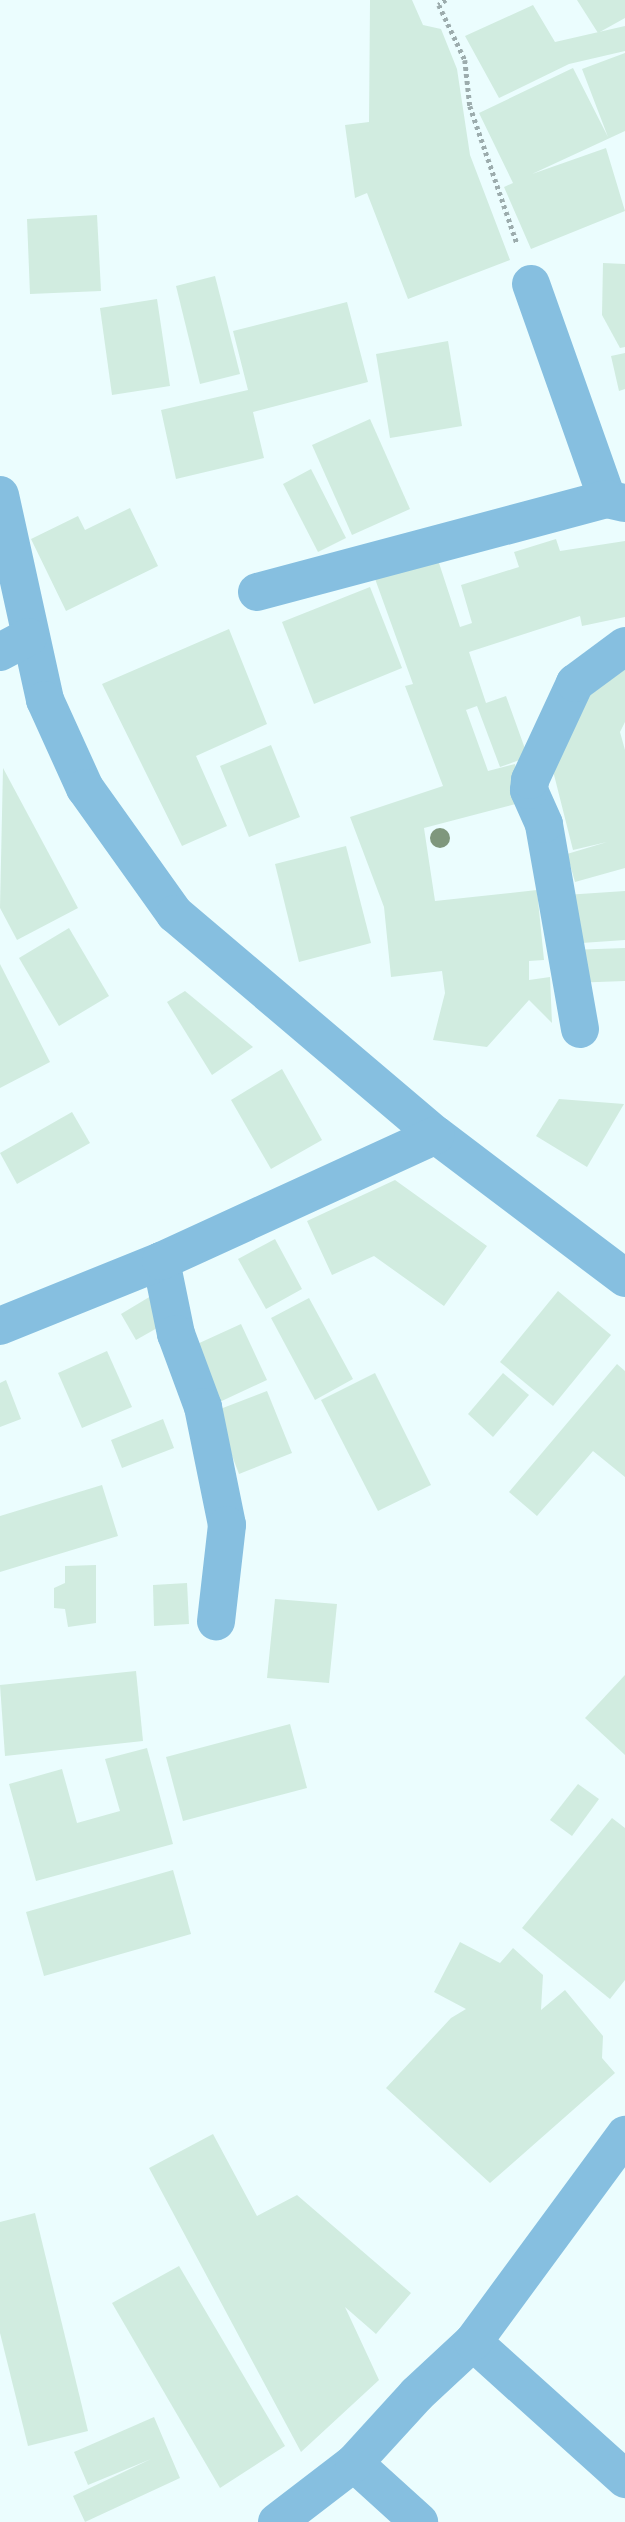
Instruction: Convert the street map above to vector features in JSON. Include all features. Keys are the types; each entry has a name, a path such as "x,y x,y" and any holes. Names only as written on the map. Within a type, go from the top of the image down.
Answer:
{"street":[{"path":"257,593 616,501 531,284"},
{"path":"0,495 14,644 45,700 85,788 175,914 436,1135 625,1278"},
{"path":"580,1029 544,824 529,790 530,780 575,683 625,646"},
{"path":"0,1326 161,1261 436,1135"},
{"path":"161,1261 176,1334 203,1407 227,1525 216,1621"},
{"path":"277,2522 354,2463 417,2393 473,2342 625,2135"},
{"path":"473,2342 625,2479"},
{"path":"354,2463 419,2522"}],"path":[{"path":"446,0 439,5 465,60 470,106 531,284"}],"building":[{"path":"370,0 412,0 423,25 441,29 457,69 470,155 510,260 408,299 367,193 355,198 345,125 369,122"},
{"path":"577,0 625,0 625,18 598,33"},
{"path":"533,5 555,42 625,26 625,51 569,64 499,98 465,36"},
{"path":"625,53 625,131 532,174 606,148 625,211 531,249 504,187 513,183 479,113 573,68 608,137 582,69"},
{"path":"97,215 101,291 30,294 27,219"},
{"path":"603,263 625,264 625,347 620,348 602,315"},
{"path":"215,276 240,374 200,384 176,286"},
{"path":"157,299 170,386 112,395 100,308"},
{"path":"347,302 368,382 253,412 264,458 176,479 161,410 248,390 233,331"},
{"path":"448,341 462,426 390,438 376,354"},
{"path":"625,353 625,389 619,391 611,356"},
{"path":"370,419 410,509 352,535 312,445"},
{"path":"311,469 346,538 318,552 283,484"},
{"path":"130,508 158,566 66,611 31,539 78,516 85,530"},
{"path":"556,539 560,551 625,541 625,617 582,626 580,616 469,652 486,703 506,696 528,757 500,767 477,706 466,710 488,771 515,764 523,802 424,828 435,901 537,890 544,960 529,961 529,980 550,977 552,1023 529,1000 487,1047 433,1040 445,993 442,971 391,977 384,907 350,817 443,786 405,686 413,684 374,576 438,560 460,627 472,623 461,585 519,567 514,552"},
{"path":"370,587 402,668 314,704 282,622"},
{"path":"229,629 267,724 196,756 227,826 182,846 102,684"},
{"path":"625,668 625,722 620,732 625,750 625,868 575,882 567,854 607,842 573,850 548,751 579,696"},
{"path":"271,745 300,817 249,837 220,766"},
{"path":"3,768 78,908 17,940 0,908"},
{"path":"346,846 371,943 299,962 275,864"},
{"path":"625,891 625,940 567,944 565,895"},
{"path":"69,928 109,996 59,1026 19,958"},
{"path":"625,948 625,981 571,983 570,950"},
{"path":"0,964 50,1062 0,1088"},
{"path":"185,991 253,1047 212,1075 167,1002"},
{"path":"282,1069 322,1140 271,1169 231,1100"},
{"path":"559,1099 624,1104 587,1167 536,1136"},
{"path":"72,1112 90,1143 17,1184 0,1153"},
{"path":"395,1180 487,1246 444,1306 374,1256 332,1275 307,1221"},
{"path":"275,1239 302,1289 266,1309 238,1259"},
{"path":"558,1291 611,1335 553,1406 500,1362"},
{"path":"151,1296 166,1323 136,1340 121,1314"},
{"path":"309,1298 353,1379 315,1400 271,1318"},
{"path":"241,1324 267,1380 211,1406 184,1350"},
{"path":"107,1351 132,1407 82,1428 58,1373"},
{"path":"617,1364 625,1371 625,1477 593,1451 537,1516 509,1492"},
{"path":"375,1373 431,1485 378,1511 321,1400"},
{"path":"503,1373 529,1395 493,1437 468,1414"},
{"path":"6,1380 21,1419 0,1427 0,1383"},
{"path":"267,1391 292,1453 239,1474 215,1411"},
{"path":"163,1419 174,1448 122,1468 111,1440"},
{"path":"102,1485 118,1536 0,1572 0,1516"},
{"path":"96,1565 96,1623 68,1627 65,1609 54,1608 54,1588 65,1583 65,1566"},
{"path":"187,1583 189,1624 154,1626 153,1585"},
{"path":"275,1599 337,1604 329,1683 267,1678"},
{"path":"136,1671 143,1741 5,1756 0,1685"},
{"path":"625,1675 625,1755 585,1718"},
{"path":"290,1724 307,1788 183,1821 166,1757"},
{"path":"147,1748 173,1844 36,1881 9,1784 62,1769 77,1823 120,1811 105,1759"},
{"path":"578,1784 599,1799 572,1836 550,1820"},
{"path":"612,1818 625,1828 625,1980 610,1999 522,1928"},
{"path":"173,1870 191,1934 44,1976 26,1912"},
{"path":"460,1942 500,1963 513,1948 543,1975 541,2010 565,1990 603,2036 602,2058 615,2073 490,2183 386,2088 451,2018 466,2009 434,1992"},
{"path":"213,2134 257,2216 297,2195 411,2293 376,2334 345,2307 379,2380 301,2452 149,2168"},
{"path":"35,2213 88,2431 28,2446 0,2333 0,2222"},
{"path":"179,2266 285,2446 220,2488 112,2303"},
{"path":"154,2417 180,2478 85,2522 73,2496 151,2459 88,2485 74,2452"}]}
